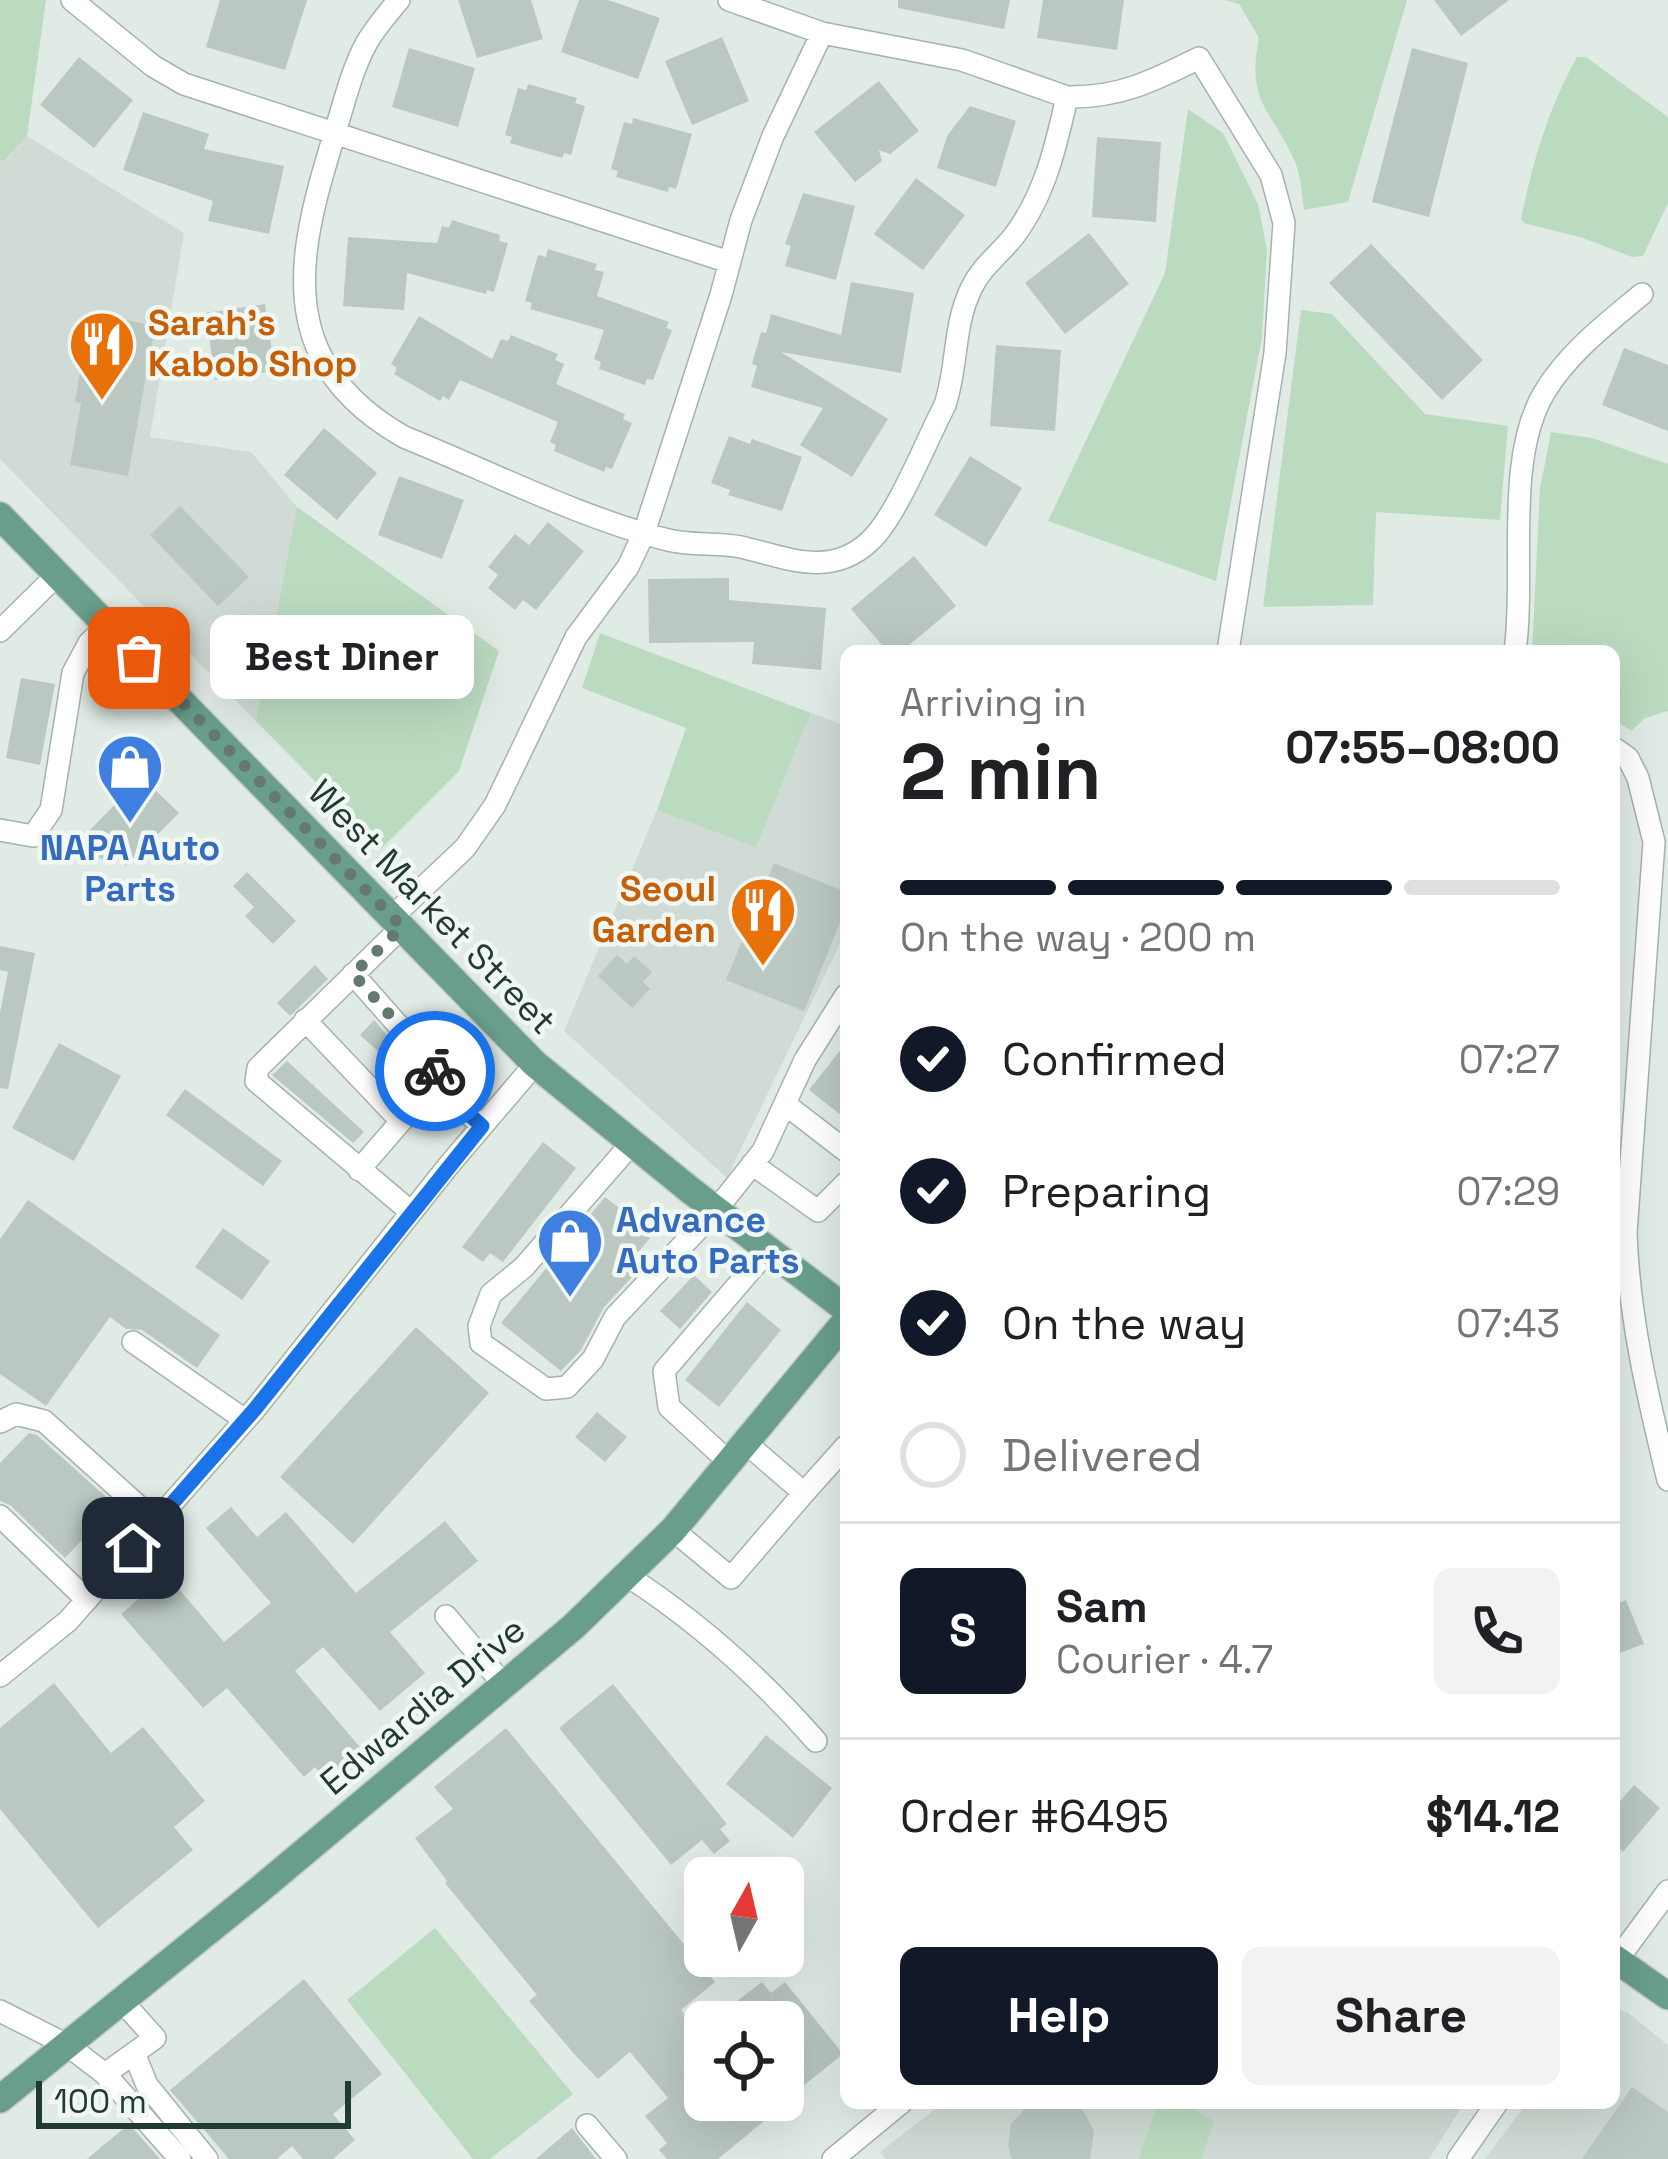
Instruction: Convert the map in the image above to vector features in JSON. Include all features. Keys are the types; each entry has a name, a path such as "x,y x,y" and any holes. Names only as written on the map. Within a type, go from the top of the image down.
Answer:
{"main road":[{"name":"West Market Street","path":"0,517 535,1064 840,1304"},
{"name":"Edwardia Drive","path":"0,2099 504,1685 626,1575 674,1530 840,1328"},
{"path":"1620,1963 1668,1996"}],"street":[{"path":"71,0 153,66 184,84 729,262"},
{"path":"399,0 366,45 334,135 305,261 309,323 334,377 379,422 404,436 672,542 741,548 786,562 833,561 868,544 884,525 945,405 970,290 1039,197 1067,97"},
{"path":"729,0 823,34 962,60 1067,97 1103,98 1199,58 1271,175 1284,223 1275,353 1229,645"},
{"path":"411,1212 256,1081 257,1068 353,974 465,848 495,805 576,637 628,567 644,532 773,136 823,34"},
{"path":"1515,645 1526,444 1542,395 1580,346 1642,294"},
{"path":"0,631 57,575"},
{"path":"0,830 33,836 51,811 73,673 89,643 107,626"},
{"path":"1620,752 1638,778 1654,842 1626,1233 1628,1288 1668,1480"},
{"path":"353,974 435,1067 435,1082 359,1170"},
{"path":"632,1143 524,1267 491,1294 479,1326 481,1343 546,1389 567,1387 593,1359 615,1317 716,1210 763,1151 806,1060 840,1005"},
{"path":"305,1020 401,1121"},
{"path":"0,1676 68,1621 156,1522 535,1064"},
{"path":"435,1082 482,1126"},
{"path":"785,1104 840,1146"},
{"path":"752,1164 818,1211 840,1189"},
{"path":"768,1250 664,1371 669,1407 804,1493"},
{"path":"133,1342 245,1420"},
{"path":"0,1423 16,1414 44,1421 156,1522"},
{"path":"674,1530 731,1577 840,1453"},
{"path":"0,1516 87,1600"},
{"path":"626,1575 686,1613 747,1666 816,1741"},
{"path":"446,1616 504,1685"},
{"path":"1620,1953 1668,1891"},
{"path":"105,2074 155,2038 122,2001"},
{"path":"0,2011 67,2044 105,2074 180,2159"},
{"path":"134,2053 147,2085 208,2159"},
{"path":"833,2159 894,2109"},
{"path":"1458,2159 1492,2109"},
{"path":"587,2125 616,2159"}],"shaded area":[{"path":"27,136 184,233 150,437 251,452 297,507 256,721 0,459 0,160 4,162"},
{"path":"811,713 840,724 840,943 727,1178 564,1031 657,810 756,846"},
{"path":"1620,2010 1668,2045 1668,2159 1485,2159 1522,2109 1620,2109"},
{"path":"935,2109 1156,2109 1138,2159 886,2159 880,2152"},
{"path":"1193,2109 1460,2109 1429,2159 1202,2159 1214,2120"}],"green space":[{"path":"0,0 46,0 27,136 3,162 0,160"},
{"path":"1225,0 1407,0 1348,202 1304,210 1295,162 1258,92 1259,38 1239,4"},
{"path":"1577,57 1586,57 1668,117 1668,203 1643,256 1632,257 1521,219 1543,136"},
{"path":"1188,109 1223,133 1258,204 1267,249 1262,337 1216,581 1048,521 1165,273"},
{"path":"1301,310 1332,314 1425,414 1508,426 1500,520 1376,512 1373,605 1263,607"},
{"path":"1551,432 1592,438 1668,464 1668,711 1645,718 1631,731 1620,723 1620,645 1532,645 1540,489"},
{"path":"297,507 499,651 459,771 381,849 256,721"},
{"path":"600,633 811,713 756,847 657,810 686,728 582,688"},
{"path":"435,1928 573,2094 490,2159 473,2159 347,2000"},
{"path":"1156,2109 1193,2109 1214,2120 1202,2159 1138,2159"}],"building":[{"path":"220,0 307,0 285,70 206,47"},
{"path":"458,0 531,0 543,39 477,58"},
{"path":"579,0 608,0 660,18 638,79 561,52"},
{"path":"898,0 1010,0 1004,29 898,8"},
{"path":"1043,0 1124,0 1117,50 1037,38"},
{"path":"1434,0 1509,0 1461,36"},
{"path":"722,37 749,101 692,125 665,61"},
{"path":"409,48 475,68 458,127 392,107"},
{"path":"1412,48 1468,63 1429,217 1372,202"},
{"path":"79,57 133,100 94,148 40,105"},
{"path":"879,81 919,131 890,154 879,150 882,161 855,182 814,132"},
{"path":"528,84 577,98 575,103 585,106 571,155 564,153 562,158 510,143 512,137 505,135 518,88 526,90"},
{"path":"970,106 1016,121 996,187 937,168 947,136"},
{"path":"143,112 209,134 204,149 284,166 269,234 208,221 213,201 123,170"},
{"path":"633,118 692,134 676,189 669,187 668,192 616,177 618,171 611,169 624,122 632,124"},
{"path":"1097,137 1161,142 1156,222 1092,217"},
{"path":"916,178 965,215 923,270 874,234"},
{"path":"803,193 855,206 836,280 785,266 791,246 785,244"},
{"path":"452,220 500,235 499,241 508,243 494,292 487,290 486,294 407,273 404,310 343,306 348,237 437,243 442,226 449,228"},
{"path":"1089,233 1129,284 1065,334 1025,283"},
{"path":"1371,244 1483,360 1442,400 1329,283"},
{"path":"548,249 597,264 595,270 604,272 597,296 669,322 666,328 672,330 653,380 647,379 645,385 599,369 601,362 594,359 604,330 530,309 532,303 525,301 538,255 546,257"},
{"path":"851,282 914,293 901,373 781,352 888,419 852,477 800,445 823,408 751,387 757,366 752,364 771,314 841,335"},
{"path":"265,304 275,371 215,380 206,313"},
{"path":"419,316 492,359 501,339 508,341 511,335 558,354 555,360 564,364 556,384 625,414 623,419 632,423 612,469 606,467 604,472 554,451 556,445 550,442 558,422 460,380 449,400 443,396 440,401 394,374 397,368 391,364"},
{"path":"126,320 155,326 128,476 70,465 81,403 75,402 80,372 92,374 99,338 122,342"},
{"path":"996,345 1061,350 1055,431 990,426"},
{"path":"1624,348 1668,365 1668,431 1602,405"},
{"path":"324,428 377,473 337,520 284,475"},
{"path":"729,436 802,457 782,511 728,495 730,490 711,483"},
{"path":"970,456 1022,488 986,547 934,515"},
{"path":"399,476 464,500 442,559 378,535"},
{"path":"180,506 249,577 218,606 150,535"},
{"path":"548,522 584,551 536,610 523,600 515,610 488,588 498,575 488,567 515,534 529,545"},
{"path":"914,556 956,606 909,645 882,645 851,609"},
{"path":"729,578 729,600 826,608 821,670 752,664 754,642 649,643 648,579"},
{"path":"21,678 55,684 40,765 6,758"},
{"name":"NAPA Auto Parts","path":"142,777 179,813 126,866 113,854 105,863 81,839"},
{"path":"774,863 840,890 840,923 804,1011 726,980"},
{"path":"247,872 296,921 273,944 245,916 254,907 233,886"},
{"path":"0,946 35,953 8,1089 0,1088 0,1013 8,972 0,970"},
{"path":"617,955 627,964 634,956 652,972 643,982 650,989 632,1008 598,976"},
{"path":"315,965 328,979 290,1016 277,1003"},
{"path":"374,1020 411,1063 402,1073 360,1035"},
{"path":"59,1043 121,1076 74,1161 12,1128"},
{"path":"840,1051 840,1114 809,1090"},
{"path":"287,1061 364,1132 353,1143 272,1075"},
{"path":"185,1089 282,1161 263,1186 166,1115"},
{"path":"543,1142 576,1168 503,1262 490,1253 483,1262 462,1247"},
{"name":"Advance Auto Parts","path":"605,1197 653,1234 626,1268 634,1275 604,1307 581,1350 561,1371 501,1323"},
{"path":"28,1200 220,1335 197,1368 142,1330 126,1329 110,1317 46,1406 0,1374 0,1239"},
{"path":"223,1228 270,1261 242,1300 195,1267"},
{"path":"694,1275 712,1292 680,1329 660,1311"},
{"path":"747,1302 781,1330 719,1407 685,1380"},
{"path":"416,1327 489,1393 353,1544 280,1477"},
{"path":"597,1412 627,1437 605,1462 575,1437"},
{"path":"29,1433 37,1435 115,1505 65,1558 0,1501 0,1463"},
{"path":"231,1507 257,1537 286,1512 356,1593 445,1521 478,1561 390,1632 425,1673 380,1711 323,1647 295,1671 365,1753 329,1783 315,1767 304,1777 227,1688 203,1708 121,1614 167,1575 224,1642 271,1603 206,1528"},
{"path":"1626,1600 1644,1644 1620,1653 1620,1602"},
{"path":"54,1683 111,1753 143,1727 205,1801 174,1827 193,1850 98,1928 0,1809 0,1728"},
{"path":"613,1684 727,1824 720,1829 730,1841 714,1854 702,1840 671,1865 559,1728"},
{"path":"506,1728 684,1944 684,1977 711,1977 715,1982 692,2001 684,2001 681,2010 684,2121 764,2121 718,2159 667,2159 659,2150 667,2143 645,2116 668,2098 630,2052 598,2079 529,2001 537,1995 445,1883 415,1838 453,1809 434,1787"},
{"path":"766,1735 832,1788 793,1838 726,1784"},
{"path":"1634,1785 1660,1808 1623,1852 1620,1849 1620,1801"},
{"path":"304,1979 382,2074 333,2114 355,2140 333,2159 303,2159 292,2146 277,2159 229,2159 170,2090"},
{"path":"762,1982 771,1993 785,1982 800,2001 737,2001"},
{"path":"804,2006 840,2050 840,2056 804,2085"},
{"path":"1632,2087 1668,2112 1668,2159 1582,2159"},
{"path":"1025,2109 1080,2109 1094,2131 1090,2159 1012,2159 1008,2146 1011,2124"},
{"path":"129,2124 160,2159 87,2159"},
{"path":"572,2128 596,2159 536,2159"}],"way so far":[{"path":"139,658 402,927 353,974 435,1071"}],"place":[{"name":"Sarah's Kabob Shop","path":"102,403"},
{"name":"Best Diner","path":"139,658"},
{"name":"NAPA Auto Parts","path":"130,826"},
{"name":"Seoul Garden","path":"763,969"},
{"name":"Advance Auto Parts","path":"570,1300"}],"route":[{"path":"133,1548 255,1409 482,1126 435,1084 435,1071"}]}
